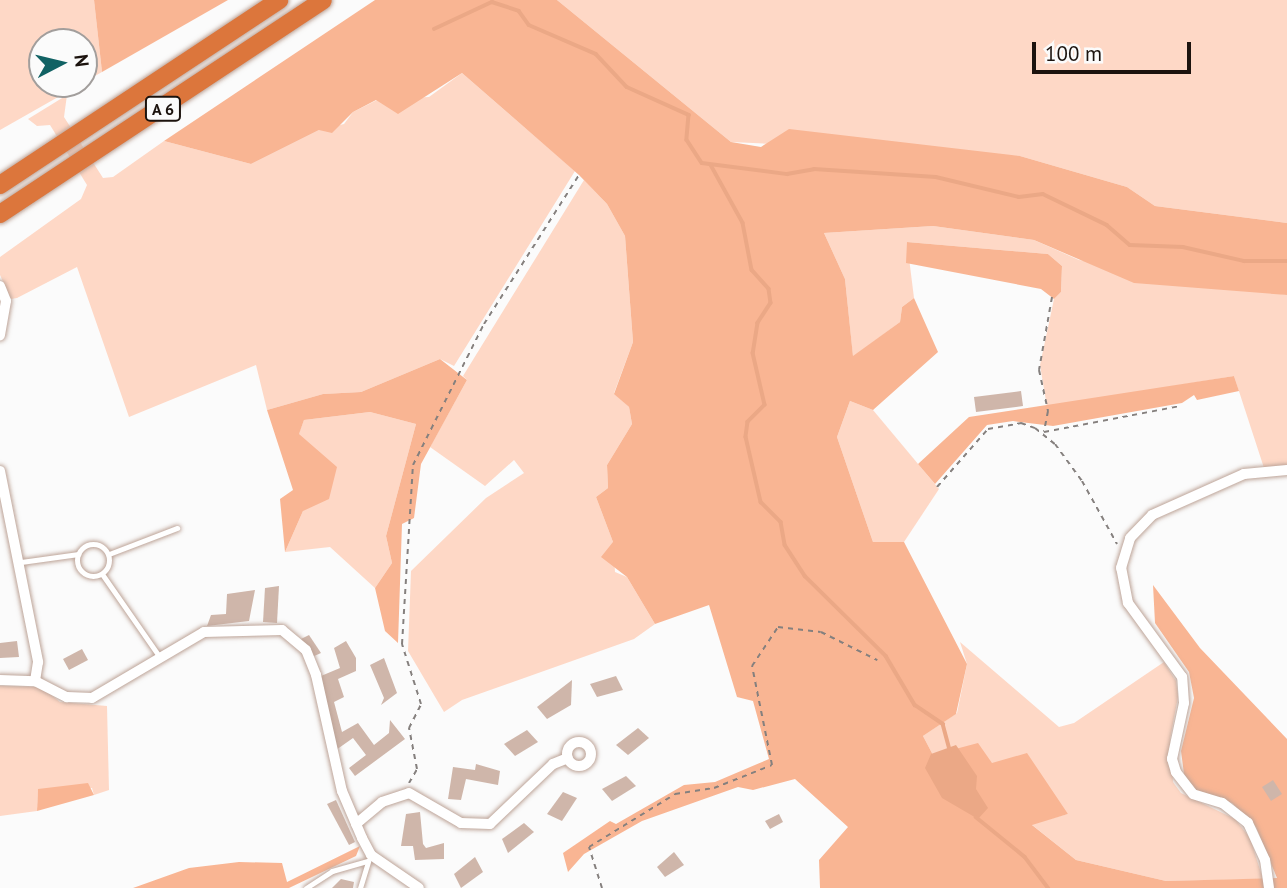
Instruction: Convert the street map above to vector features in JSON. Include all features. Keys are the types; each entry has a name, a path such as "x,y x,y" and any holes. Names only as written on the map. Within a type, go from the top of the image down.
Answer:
{"highway":[{"name":"A 6","path":"0,185 279,0"},
{"name":"A 6","path":"0,214 323,0"}],"street":[{"path":"0,286 6,310 0,335"},
{"path":"1269,888 1248,823 1222,803 1193,794 1176,772 1172,759 1184,703 1182,677 1128,603 1124,553 1140,525 1161,510 1244,474 1287,470"},
{"path":"0,471 21,562 38,662 36,681"},
{"path":"0,680 36,681 67,697 92,698 159,656 204,632 252,627 282,630 306,650 317,675 342,791 370,858 419,888"},
{"path":"356,824 382,802 405,794 461,823 490,824 553,764 568,758"}],"lane":[{"path":"108,554 177,527"},
{"path":"21,562 78,554 91,544 108,554"},
{"path":"78,554 83,573 102,574"},
{"path":"102,574 108,554"},
{"path":"102,574 159,656"},
{"path":"306,888 332,871 370,858"},
{"path":"360,888 370,858"}],"path":[{"path":"405,794 417,769 409,728 421,704 402,645 413,466 484,324 579,175"},
{"path":"1052,297 1039,370 1048,411 1044,432 1124,553"},
{"path":"937,487 988,429 1021,424 1044,432 1180,406"},
{"path":"602,888 589,846 675,794 714,788 772,765 752,666 778,626 821,632 877,660"}],"shaded area":[{"path":"0,0 94,0 97,28 28,28 28,98 56,98 0,130"},
{"path":"94,0 228,0 102,72"},
{"path":"375,0 557,0 731,142 761,147 789,129 1020,156 1127,187 1155,206 1287,223 1287,295 1134,283 1034,240 933,226 824,233 845,279 853,356 900,322 902,307 914,298 938,352 873,410 850,401 837,437 873,542 904,542 967,664 956,714 923,736 933,755 978,743 992,763 1027,753 1068,814 1032,825 1076,860 1166,881 1277,878 1256,827 1232,803 1196,792 1184,774 1181,751 1194,698 1189,672 1155,623 1153,585 1200,648 1287,739 1287,888 820,888 819,860 848,827 795,779 753,790 738,787 642,821 584,854 568,872 563,853 610,821 616,824 684,785 715,782 769,759 753,701 737,697 709,605 655,624 627,577 601,557 613,542 596,497 608,488 607,465 632,424 629,407 614,394 633,342 625,236 607,204 579,175 462,73 398,114 376,100 353,112 332,133 319,130 251,164 164,141"},
{"path":"557,0 1287,0 1287,223 1155,206 1127,187 1020,156 731,142"},
{"path":"98,36 102,72 98,74"},
{"path":"462,73 575,171 454,366 440,359 361,392 323,394 267,410 256,365 129,417 77,267 11,299 0,275 0,257 81,199 87,185 50,125 37,126 28,119 62,98 67,98 64,117 103,178 113,177 164,141 251,164 319,130 344,124 353,112 377,100 429,97"},
{"path":"584,180 607,204 625,236 633,342 614,393 629,407 632,424 607,465 608,488 596,497 613,542 615,572 627,577 655,624 634,639 462,700 444,712 408,651 411,571 486,498 524,473 514,460 485,486 430,447 467,380 463,376"},
{"path":"933,226 1034,240 1079,260 1287,295 1287,466 1264,468 1234,376 1047,407 1040,365 1054,299 1061,292 1062,266 1048,254 907,242 914,298 902,307 900,322 853,357 845,279 824,233"},
{"path":"907,242 1048,254 1062,266 1061,292 1054,299 1041,289 906,263"},
{"path":"440,359 467,380 421,464 414,518 402,524 398,643 385,631 375,588 392,563 386,536 416,424 370,412 304,420 299,434 337,467 329,499 303,511 285,552 280,499 293,490 267,410 323,394 361,392"},
{"path":"1234,376 1239,391 1197,400 1194,395 1182,403 1053,426 1013,421 987,425 935,484 918,464 969,417"},
{"path":"850,401 873,410 939,489 904,542 873,542 837,437"},
{"path":"370,412 416,424 386,536 392,563 375,588 330,547 285,552 303,511 299,433 304,420"},
{"path":"960,642 1059,727 1074,723 1164,662 1176,681 1178,697 1170,739 1173,782 1181,793 1235,819 1250,838 1263,879 1166,881 1076,860 1031,824 1068,814 992,763 933,755 923,736 957,713 967,664"},
{"path":"0,686 41,687 60,702 107,706 109,790 94,795 92,788 38,790 37,811 0,816"},
{"path":"956,745 977,776 976,789 988,808 978,819 942,798 925,768 931,754"},
{"path":"88,783 94,795 37,811 38,789"},
{"path":"360,846 356,856 289,888 133,888 189,868 239,862 282,863 287,882"}],"building":[{"path":"1021,391 1023,406 976,412 974,397"},
{"path":"279,586 277,623 263,622 265,588"},
{"path":"255,590 249,621 207,626 211,615 226,614 227,594"},
{"path":"309,635 321,653 312,657 301,639"},
{"path":"17,641 19,657 0,658 0,643"},
{"path":"346,641 356,658 356,671 338,679 344,697 334,702 342,732 358,723 374,745 389,733 390,720 405,739 355,776 349,768 366,755 353,738 336,750 321,676 340,668 334,648"},
{"path":"82,649 88,660 69,670 63,659"},
{"path":"384,658 397,693 381,705 384,698 370,665"},
{"path":"616,676 623,690 597,697 590,684"},
{"path":"572,680 571,705 547,719 537,707"},
{"path":"638,728 649,738 628,755 616,745"},
{"path":"527,730 538,742 515,756 504,744"},
{"path":"476,764 500,771 498,785 466,779 461,800 448,799 453,767 475,770"},
{"path":"626,776 636,786 612,801 602,789"},
{"path":"1273,780 1282,794 1271,801 1262,787"},
{"path":"563,792 577,798 562,821 547,814"},
{"path":"336,800 355,842 349,845 327,804"},
{"path":"420,812 423,844 426,848 444,843 444,859 415,860 413,846 401,846 406,814"},
{"path":"779,814 783,822 770,829 765,821"},
{"path":"524,823 534,832 508,853 502,839"},
{"path":"674,852 684,865 665,877 657,867"},
{"path":"475,857 483,872 461,888 454,874"},
{"path":"341,879 354,882 353,888 332,888"}],"waterway":[{"path":"434,29 492,2 519,11 529,25 596,54 627,87 689,115 687,140 702,163 787,174 814,169 936,177 1019,197 1043,194 1107,225 1130,245 1183,247 1244,261 1287,261"},
{"path":"711,165 743,223 752,270 769,289 771,303 758,323 753,353 765,405 748,422 746,437 761,502 781,522 785,545 805,576 886,656 915,705 943,724 950,751"},
{"path":"976,817 1025,857 1048,888"}]}
